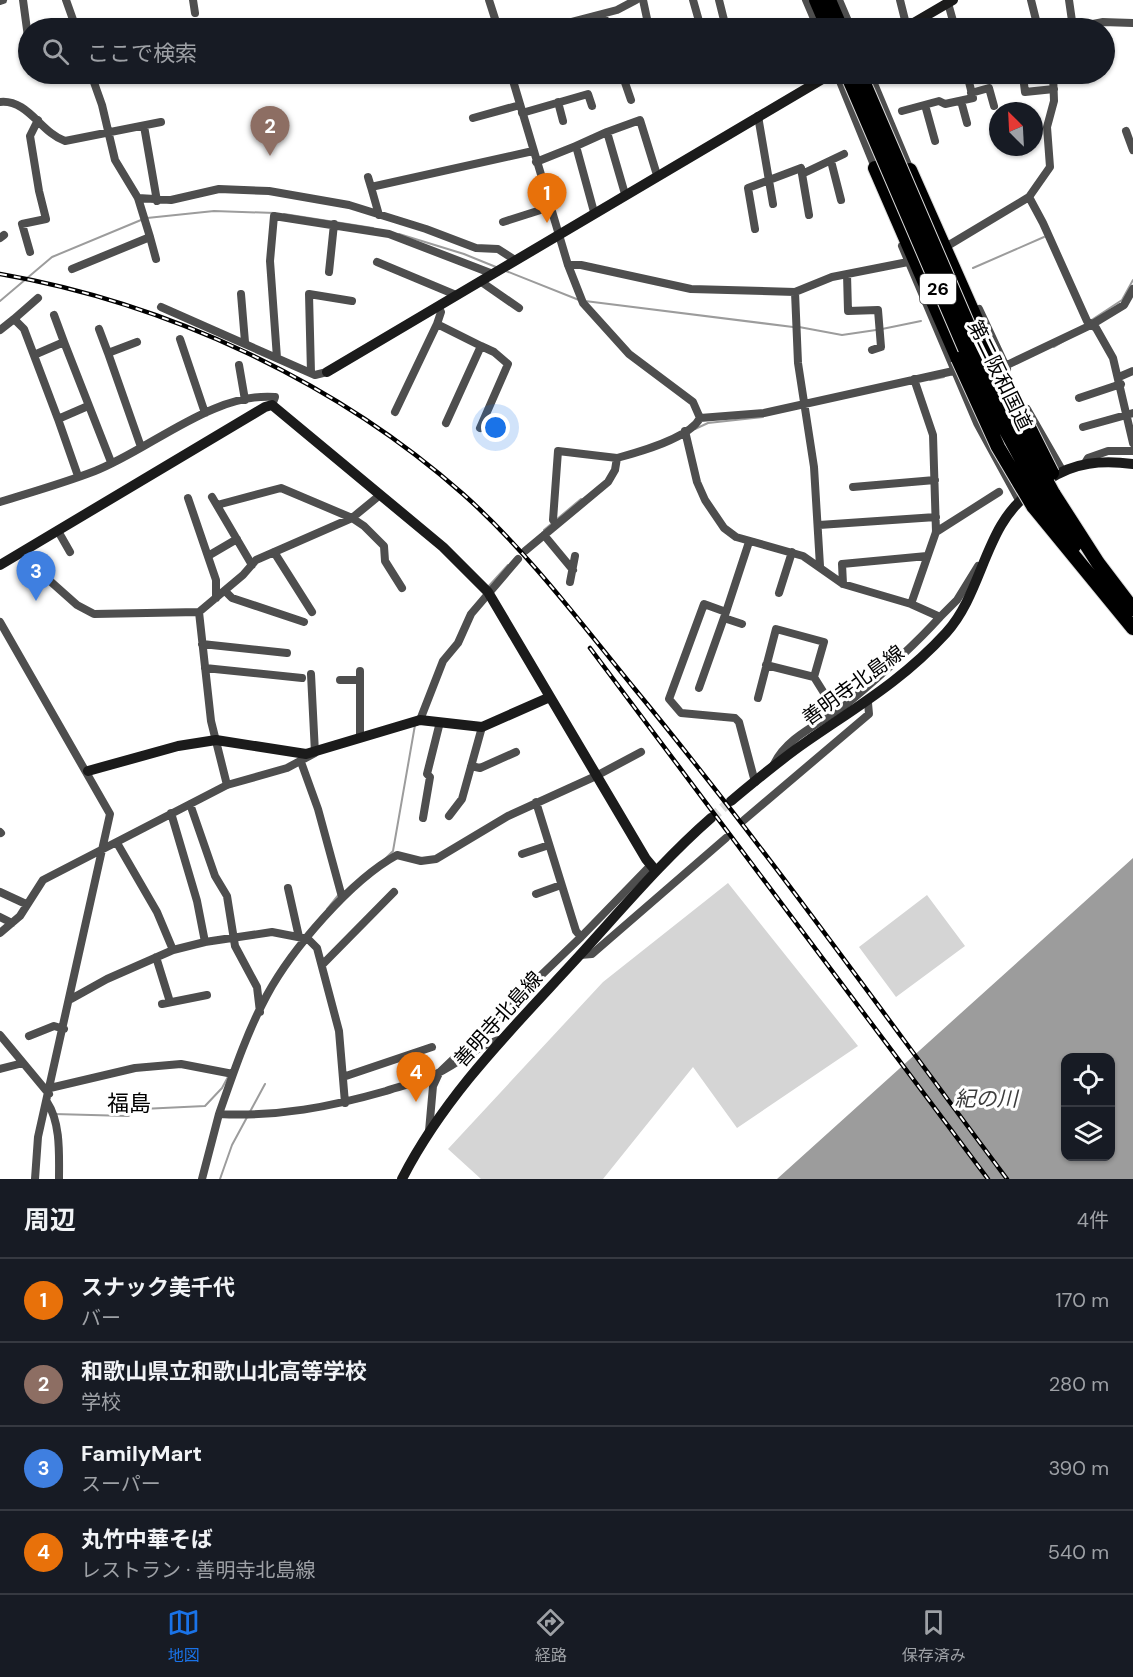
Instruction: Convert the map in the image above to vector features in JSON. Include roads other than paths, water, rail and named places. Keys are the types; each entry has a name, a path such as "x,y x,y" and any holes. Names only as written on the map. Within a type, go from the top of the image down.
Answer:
{"highway":[{"path":"816,0 824,18"},
{"path":"829,0 837,18"},
{"name":"第二阪和国道","path":"851,84 978,379 1047,496 1126,610"},
{"name":"第二阪和国道","path":"864,84 988,375 1047,496"},
{"name":"26","path":"875,168 956,365 998,447 1047,496 1126,610 1133,628"},
{"name":"26","path":"910,170 988,346 1047,496"},
{"name":"26","path":"1072,534 1133,597"}],"street":[{"path":"23,0 25,18"},
{"path":"66,0 72,18"},
{"path":"193,0 195,14"},
{"path":"489,0 495,18"},
{"path":"587,18 636,0"},
{"path":"643,0 647,18"},
{"path":"693,0 698,18"},
{"path":"719,0 724,18"},
{"path":"806,0 814,18"},
{"path":"839,0 847,18"},
{"path":"900,0 904,18"},
{"path":"1031,0 1036,18"},
{"path":"1069,0 1072,18"},
{"path":"923,18 951,1 954,18"},
{"path":"603,14 604,18"},
{"path":"1115,22 1133,23"},
{"path":"95,84 121,174 138,198 156,259"},
{"path":"514,84 558,234 582,300 629,354 693,402 700,418 697,425 685,433 617,458 558,451 555,522"},
{"path":"625,84 631,100"},
{"path":"161,307 311,373 327,372 657,174 814,84"},
{"path":"841,84 875,168 908,262 956,365 977,423 1019,500"},
{"path":"874,84 910,170 949,245 1005,366 1062,470"},
{"path":"902,111 924,105 973,98 969,84"},
{"path":"1024,84 1025,93 1054,89"},
{"path":"949,245 1029,197 1050,166 1047,127 1054,101 1054,84"},
{"path":"971,93 989,88 993,102"},
{"path":"473,118 588,94 592,106"},
{"path":"962,101 966,123"},
{"path":"0,102 17,105 38,120 53,137 65,141 161,122"},
{"path":"558,102 563,121"},
{"path":"924,105 935,141"},
{"path":"758,116 773,204"},
{"path":"30,252 22,224 46,219 30,136 38,120"},
{"path":"536,162 640,120 657,174"},
{"path":"144,126 157,201"},
{"path":"1126,131 1133,150"},
{"path":"607,132 625,194"},
{"path":"576,146 594,212"},
{"path":"371,187 533,151"},
{"path":"802,174 844,154"},
{"path":"831,161 841,200"},
{"path":"754,229 748,188 801,168 809,215"},
{"path":"368,177 379,215"},
{"path":"138,198 157,201 219,189 239,188 350,205 476,248 498,249 515,260"},
{"path":"1029,197 1089,323 1096,328 1113,358 1130,414 1133,442"},
{"path":"503,222 550,207"},
{"path":"277,358 270,261 274,216 389,234 498,271"},
{"path":"329,272 334,224"},
{"path":"72,269 150,237"},
{"path":"377,262 456,295"},
{"path":"568,265 580,265 691,289 795,292 818,282 847,274 908,262"},
{"path":"847,274 848,312 878,310 881,347 872,350"},
{"path":"480,281 519,308"},
{"path":"700,418 764,413 806,405 915,382 956,365 1005,366 1124,305 1133,289"},
{"path":"795,292 798,363 806,405 819,525 820,566"},
{"path":"241,294 245,342"},
{"path":"311,373 309,294 352,301"},
{"path":"0,330 38,298"},
{"path":"395,412 437,324 441,312 438,306"},
{"path":"54,315 111,462"},
{"path":"14,319 24,329 78,476"},
{"path":"437,324 494,352 508,364 480,428"},
{"path":"99,329 141,447"},
{"path":"180,339 205,413"},
{"path":"34,355 64,342"},
{"path":"108,353 137,342"},
{"path":"446,423 481,346"},
{"path":"239,365 245,400"},
{"path":"1079,398 1120,381 1133,371"},
{"path":"911,604 936,532 933,435 915,382"},
{"path":"0,502 78,476 111,462 205,413 264,396 275,397 272,405"},
{"path":"272,405 443,547 486,590 653,868 439,1072 433,1086 429,1132"},
{"path":"0,565 265,407 272,405"},
{"path":"58,419 88,406"},
{"path":"1083,427 1130,414"},
{"path":"685,433 697,482 705,500 724,528 736,537 792,552 820,566 843,584 911,604 940,617"},
{"path":"1086,463 1088,458 1108,451 1133,451"},
{"path":"525,551 555,522 608,482 615,470 617,458"},
{"name":"善明寺北島線","path":"731,801 805,743 868,702 920,659 960,616 975,590 987,556 1003,522 1019,500 1062,470 1086,463 1109,461 1133,464"},
{"path":"853,487 935,480"},
{"path":"217,506 281,488 352,518 364,526 384,546 385,561 402,588"},
{"path":"936,532 999,492"},
{"path":"26,550 41,573 77,605 94,614 199,612 252,565 274,552 352,518 380,495"},
{"path":"212,497 252,565"},
{"path":"188,498 216,580 216,598"},
{"path":"819,525 936,517"},
{"path":"58,531 70,552"},
{"path":"544,535 573,570"},
{"path":"208,556 237,539"},
{"path":"699,688 749,542"},
{"path":"274,552 312,612"},
{"path":"779,593 792,552"},
{"path":"570,582 575,556"},
{"path":"843,584 842,564 927,556"},
{"path":"772,768 785,746 872,681 940,617 957,600 987,556"},
{"path":"418,720 443,661 458,643 471,614 486,590 518,559"},
{"path":"225,591 232,598 304,622"},
{"path":"742,624 704,604 669,699 681,713 735,718 739,722 755,782"},
{"path":"199,612 204,668 216,740 227,785"},
{"path":"0,622 111,814 38,1137 35,1179"},
{"path":"758,698 776,629 824,642 814,677"},
{"path":"202,644 287,653"},
{"path":"766,665 814,677 824,693 825,718"},
{"path":"204,668 302,678"},
{"path":"360,671 360,738"},
{"path":"311,674 315,753"},
{"path":"340,680 360,680"},
{"path":"88,771 178,746 216,740 306,754 418,720 482,727 550,697"},
{"path":"744,820 869,714 868,702"},
{"path":"423,818 430,777 427,774 440,722"},
{"path":"449,816 462,799 482,727"},
{"path":"471,766 480,768 516,752"},
{"path":"202,1179 231,1073 258,1008 303,938 342,897 397,855 421,861 436,859 477,832 536,802 596,776 641,752"},
{"path":"0,933 12,923 43,880 227,785 273,773 301,762 315,753"},
{"path":"301,762 318,809 342,897"},
{"path":"536,802 576,931 581,937"},
{"path":"190,804 215,876 227,896 234,939 257,987 258,1008"},
{"path":"171,813 197,901 205,942"},
{"name":"善明寺北島線","path":"402,1179 429,1132 479,1065 580,955 653,868 711,818"},
{"path":"580,955 592,954 726,838"},
{"path":"117,843 157,912 173,950"},
{"path":"522,854 549,845"},
{"path":"536,894 561,885"},
{"path":"288,888 303,938"},
{"path":"0,891 26,904"},
{"path":"322,965 394,892"},
{"path":"0,917 12,923"},
{"path":"71,999 173,950 205,942 272,932 303,938 317,948 339,1030 345,1103"},
{"path":"156,957 166,1003 207,995"},
{"path":"28,1035 54,1026 64,1029"},
{"path":"0,1035 49,1095 54,1113 59,1153 59,1179"},
{"path":"219,1114 248,1116 301,1112 345,1103 439,1072 461,1062 484,1044 502,1039"},
{"path":"343,1077 432,1047"},
{"path":"0,1070 23,1062"},
{"path":"49,1095 135,1068 181,1064 231,1073"}],"water":[{"name":"紀の川","path":"1133,858 1133,1179 777,1179"}],"waterway":[{"path":"147,218 214,211 275,213"},
{"path":"284,214 373,228"},
{"path":"0,301 52,257 141,220"},
{"path":"399,234 464,254 496,267"},
{"path":"973,268 1044,237"},
{"path":"506,271 579,300"},
{"path":"1090,321 1122,300 1133,280"},
{"path":"585,301 793,327"},
{"path":"882,329 921,321"},
{"path":"799,327 842,335 876,330"},
{"path":"1054,347 1069,338"},
{"path":"930,380 944,377"},
{"path":"695,429 708,423 763,417"},
{"path":"544,530 581,499"},
{"path":"487,588 508,565"},
{"path":"384,860 393,851 415,725"},
{"path":"327,909 339,894"},
{"path":"54,1114 128,1116 142,1109 205,1106 222,1088 229,1075"},
{"path":"220,1179 232,1145 265,1084"}],"tunnel":[{"path":"711,818 731,801"}],"railway":[{"path":"0,274 63,287 125,305 246,352 304,382 360,416 413,453 463,494 531,563 683,748 777,870 1007,1179"},
{"path":"590,648 988,1179"}],"place":[{"name":"和歌山県立和歌山北高等学校","path":"270,156"},
{"name":"スナック美千代","path":"547,223"},
{"name":"FamilyMart","path":"36,601"},
{"name":"丸竹中華そば","path":"416,1102"}],"district":[{"name":"福島","path":"129,1103"}]}
